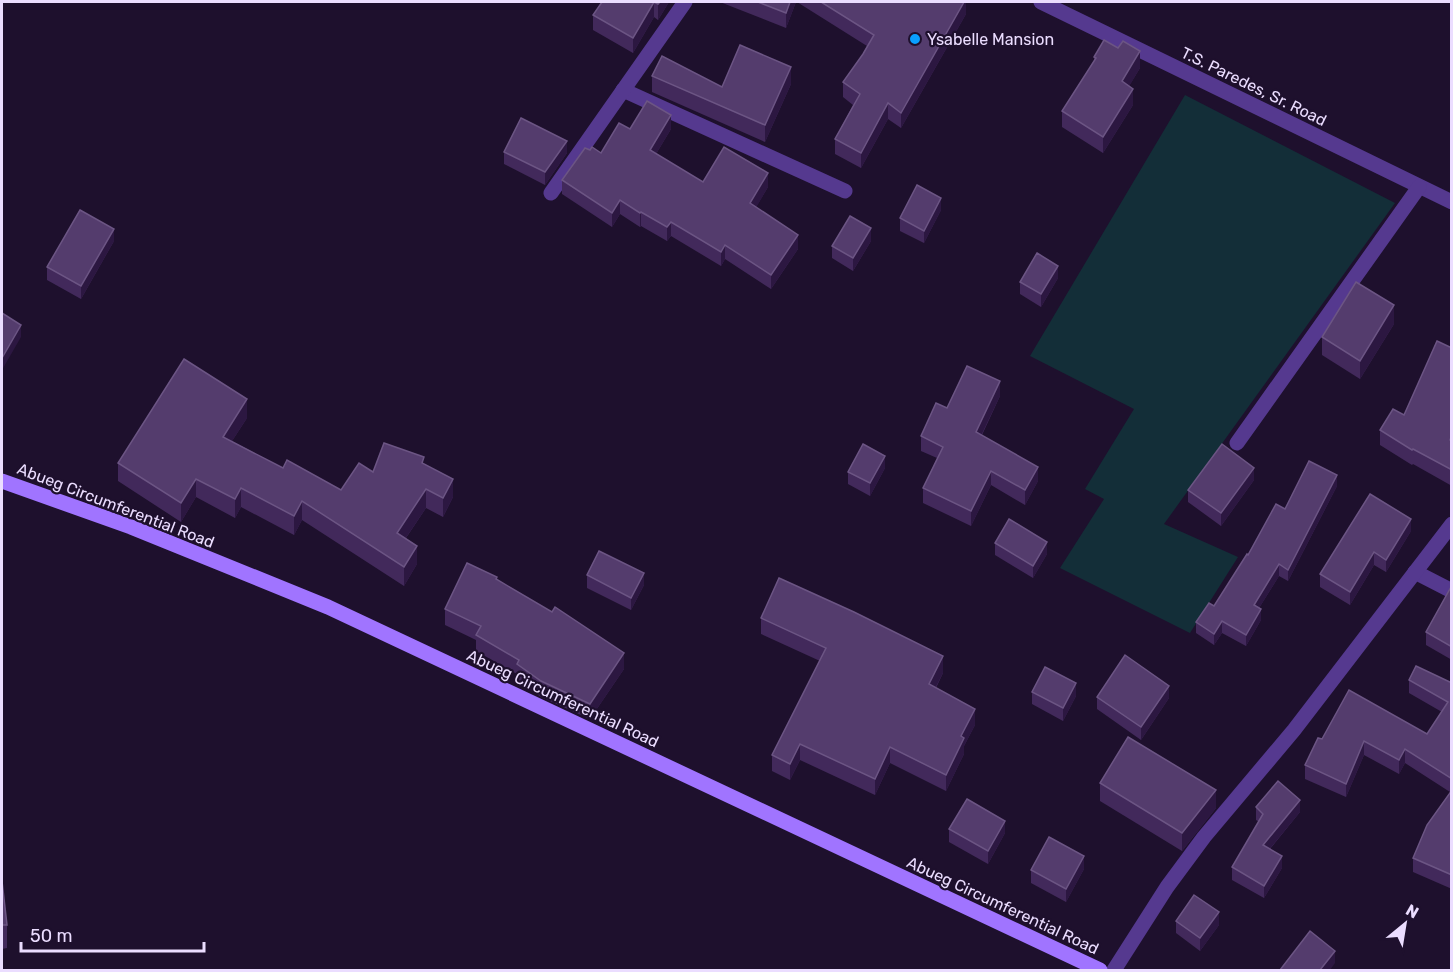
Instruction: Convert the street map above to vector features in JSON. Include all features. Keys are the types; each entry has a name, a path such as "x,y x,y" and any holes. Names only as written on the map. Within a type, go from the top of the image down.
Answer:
{"street":[{"path":"551,193 685,2"},
{"name":"T.S. Paredes, Sr. Road","path":"1041,2 1452,202"},
{"path":"623,90 846,191"},
{"path":"1237,443 1419,187"},
{"name":"Abueg Circumferential Road","path":"2,481 131,527 328,607 1100,970"},
{"path":"1114,970 1167,887 1204,837 1294,730 1452,524"},
{"path":"1415,572 1452,591"}],"shaded area":[{"path":"1185,95 1395,203 1164,524 1238,557 1190,633 1060,568 1104,499 1085,489 1134,409 1030,356"}],"building":[{"path":"602,2 654,2 633,38 593,15"},
{"path":"758,2 790,2 786,13"},
{"path":"821,2 964,2 901,113 888,103 861,153 835,139 860,94 843,82 874,35"},
{"path":"1104,40 1118,48 1123,41 1140,51 1122,81 1133,89 1103,137 1062,111 1096,58 1094,57"},
{"path":"740,45 791,67 765,125 652,76 662,56 722,87"},
{"path":"647,101 671,115 650,150 703,182 724,147 768,173 750,203 798,235 771,275 725,245 721,252 671,222 667,227 620,200 612,213 562,180 585,148 590,150 592,147 601,153 619,123 630,129"},
{"path":"521,118 567,141 545,172 504,152"},
{"path":"917,185 941,198 924,231 900,218"},
{"path":"80,210 114,229 81,286 47,267"},
{"path":"850,216 871,228 853,258 832,246"},
{"path":"1037,253 1058,266 1041,294 1020,282"},
{"path":"1356,282 1394,305 1360,361 1322,337"},
{"path":"2,313 21,325 2,358"},
{"path":"1437,341 1452,348 1452,435 1450,440 1452,441 1452,470 1412,450 1380,430 1393,409 1404,415"},
{"path":"184,359 247,399 223,437 283,468 287,460 341,490 359,463 373,472 384,443 424,457 422,463 453,479 443,498 426,489 397,533 417,546 404,567 302,501 294,516 241,488 235,499 196,479 181,503 118,463"},
{"path":"967,366 1000,381 976,432 1038,467 1025,490 991,471 971,511 923,488 943,447 921,436 936,403 947,408"},
{"path":"863,444 885,456 870,483 848,472"},
{"path":"1222,444 1254,468 1221,513 1188,490"},
{"path":"1309,461 1337,475 1288,570 1279,564 1254,605 1261,609 1246,635 1222,621 1214,634 1196,622 1209,603 1214,606 1248,555 1276,504 1285,509"},
{"path":"1370,494 1411,519 1386,560 1374,552 1350,592 1320,574"},
{"path":"1009,519 1047,542 1033,566 995,543"},
{"path":"599,551 644,573 631,598 587,575"},
{"path":"467,563 497,577 496,579 552,612 555,607 624,653 590,704 541,681 517,664 519,660 476,635 481,626 445,609"},
{"path":"779,578 943,656 929,684 975,709 961,736 964,738 946,775 890,747 875,779 800,744 790,764 772,755 826,648 761,618"},
{"path":"1452,587 1452,647 1426,632"},
{"path":"1125,655 1169,686 1141,727 1097,697"},
{"path":"1416,666 1452,683 1452,779 1405,749 1399,760 1364,741 1346,784 1305,765 1318,738 1322,739 1349,690 1427,734 1448,702 1409,680"},
{"path":"1045,667 1076,683 1063,708 1032,692"},
{"path":"1128,737 1216,790 1182,833 1100,783"},
{"path":"1278,781 1300,800 1263,845 1282,856 1264,886 1232,867 1263,814 1256,807"},
{"path":"1452,790 1452,875 1413,858 1427,825"},
{"path":"967,799 1005,821 988,851 949,829"},
{"path":"1049,837 1084,856 1066,889 1031,870"},
{"path":"2,881 7,925 2,925"},
{"path":"1194,895 1219,912 1200,938 1176,921"},
{"path":"1310,931 1335,951 1320,970 1280,970"}],"place":[{"name":"Ysabelle Mansion","path":"915,39"}]}
